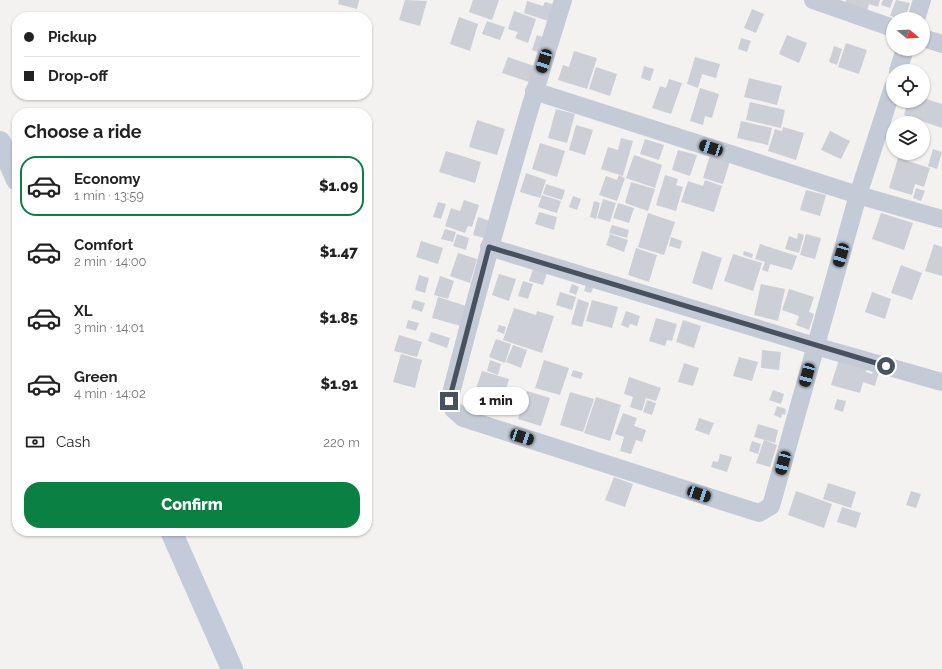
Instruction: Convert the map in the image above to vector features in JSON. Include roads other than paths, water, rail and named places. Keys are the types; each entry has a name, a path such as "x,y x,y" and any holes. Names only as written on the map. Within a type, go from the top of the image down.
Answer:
{"main road":[{"path":"0,142 12,169"},
{"path":"173,536 232,669"}],"street":[{"path":"563,0 534,91 489,247 449,401 453,409 463,418 758,514 770,506 858,195 886,108"},
{"path":"812,0 886,26"},
{"path":"918,12 922,0"},
{"path":"930,40 942,44"},
{"path":"534,91 858,195 942,220"},
{"path":"489,247 815,346 942,382"}]}
